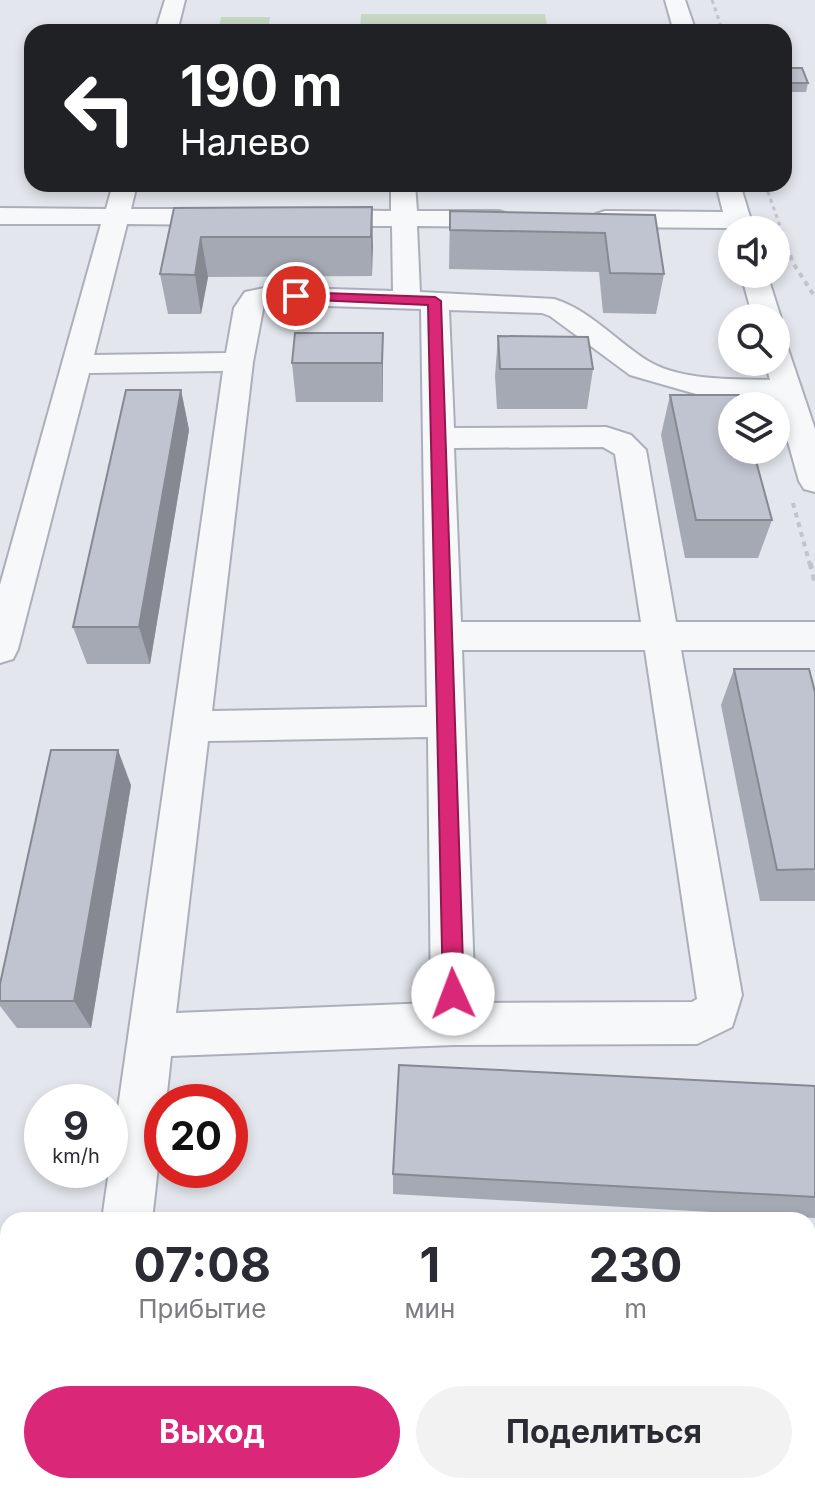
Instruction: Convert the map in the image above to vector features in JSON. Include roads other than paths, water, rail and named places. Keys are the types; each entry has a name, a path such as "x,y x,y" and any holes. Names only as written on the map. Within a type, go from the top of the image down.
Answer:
{"street":[{"path":"168,24 175,0"},
{"path":"675,0 682,24"},
{"path":"0,649 123,192"},
{"path":"404,192 438,438 454,1024"},
{"path":"730,192 737,216"},
{"path":"0,216 254,218"},
{"path":"300,218 530,219"},
{"path":"576,219 718,224"},
{"path":"128,1212 239,362 248,308 255,298 269,295 544,305 560,310 640,369 703,387 788,390"},
{"path":"77,364 239,362"},
{"path":"784,376 803,489"},
{"path":"151,1035 454,1024 697,1023 716,1012 720,995 630,450 606,437 438,438"},
{"path":"444,636 815,636"},
{"path":"193,726 446,722"}]}
